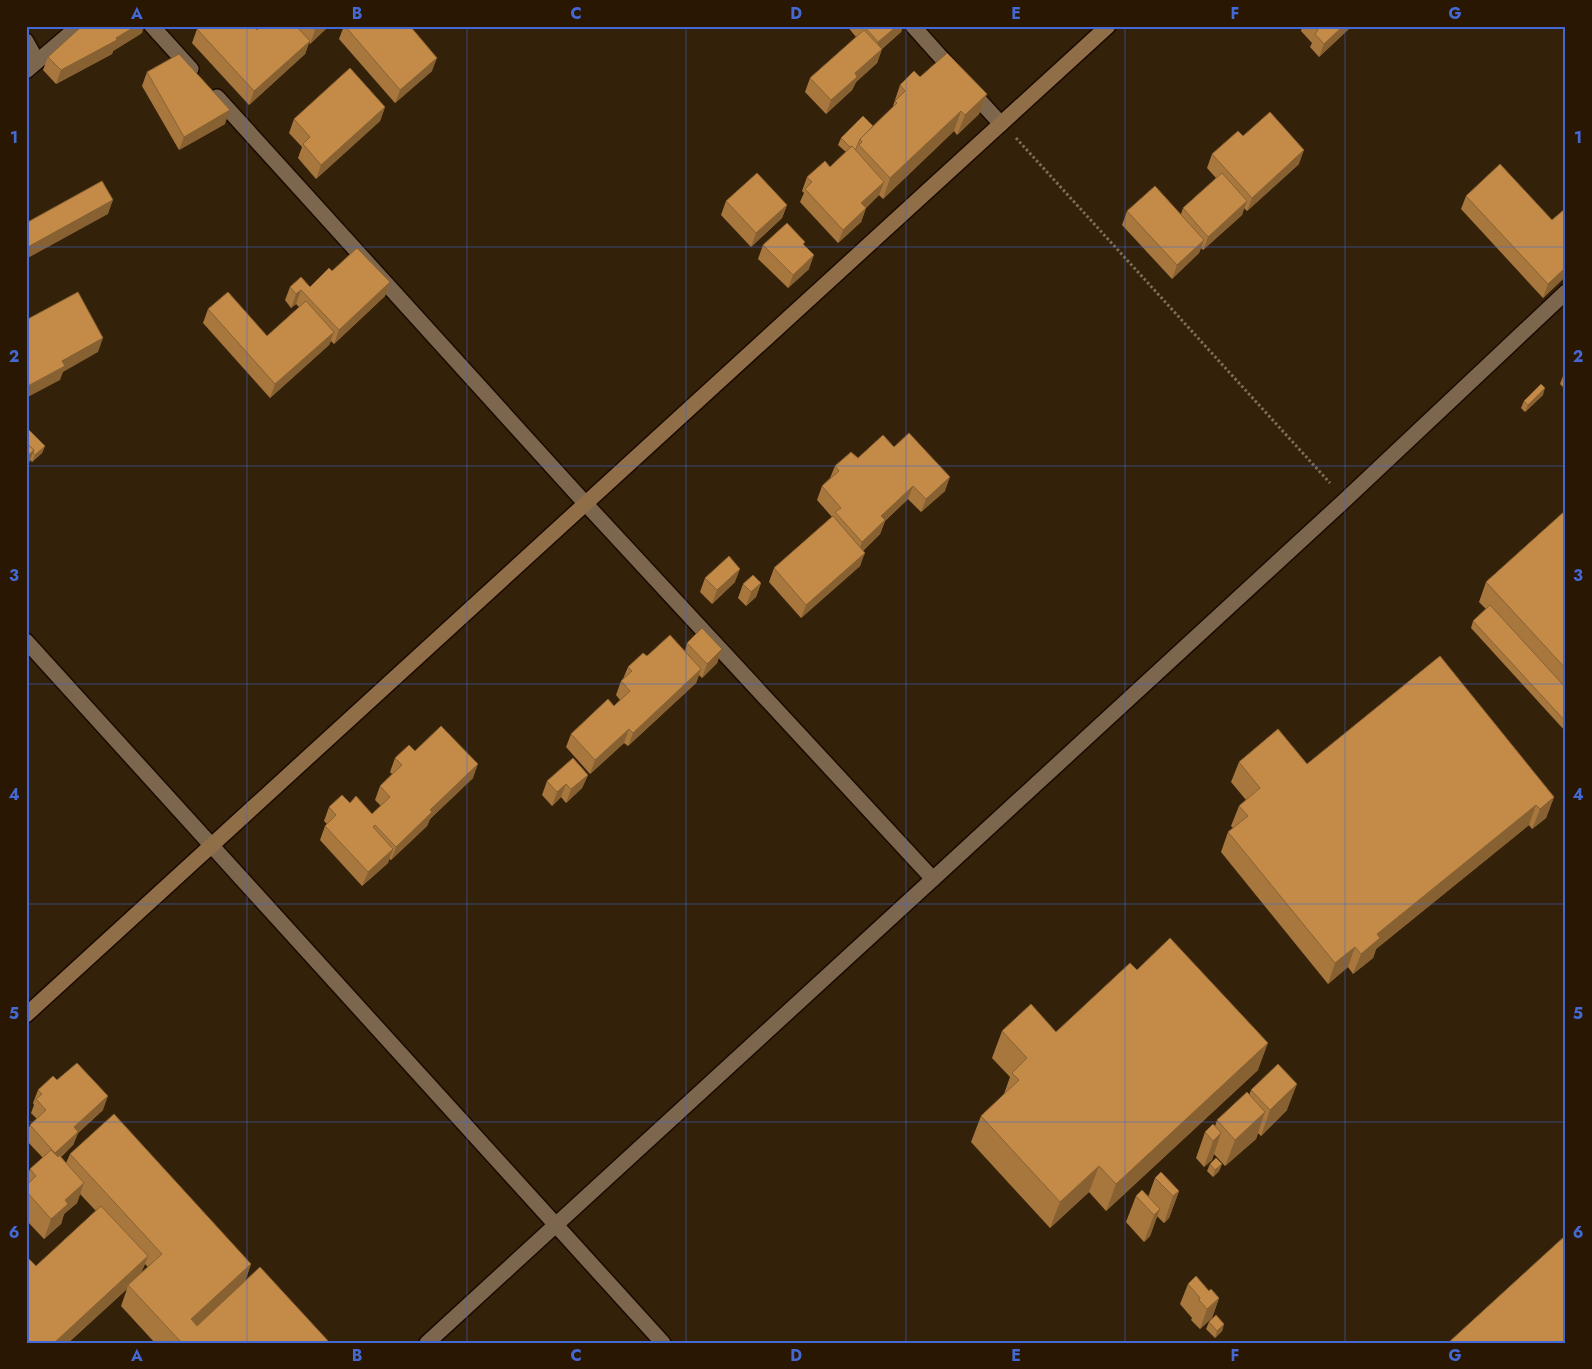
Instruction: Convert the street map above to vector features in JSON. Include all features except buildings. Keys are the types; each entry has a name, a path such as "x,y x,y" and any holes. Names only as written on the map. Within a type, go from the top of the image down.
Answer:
{"street":[{"path":"26,41 32,66 79,26"},
{"path":"152,26 586,503 933,880"},
{"path":"913,26 1001,124"},
{"path":"26,1015 1108,26"},
{"path":"427,1343 1345,500 1566,292"},
{"path":"26,641 663,1343"}],"path":[{"path":"1001,124 1021,142 1345,500"}]}
